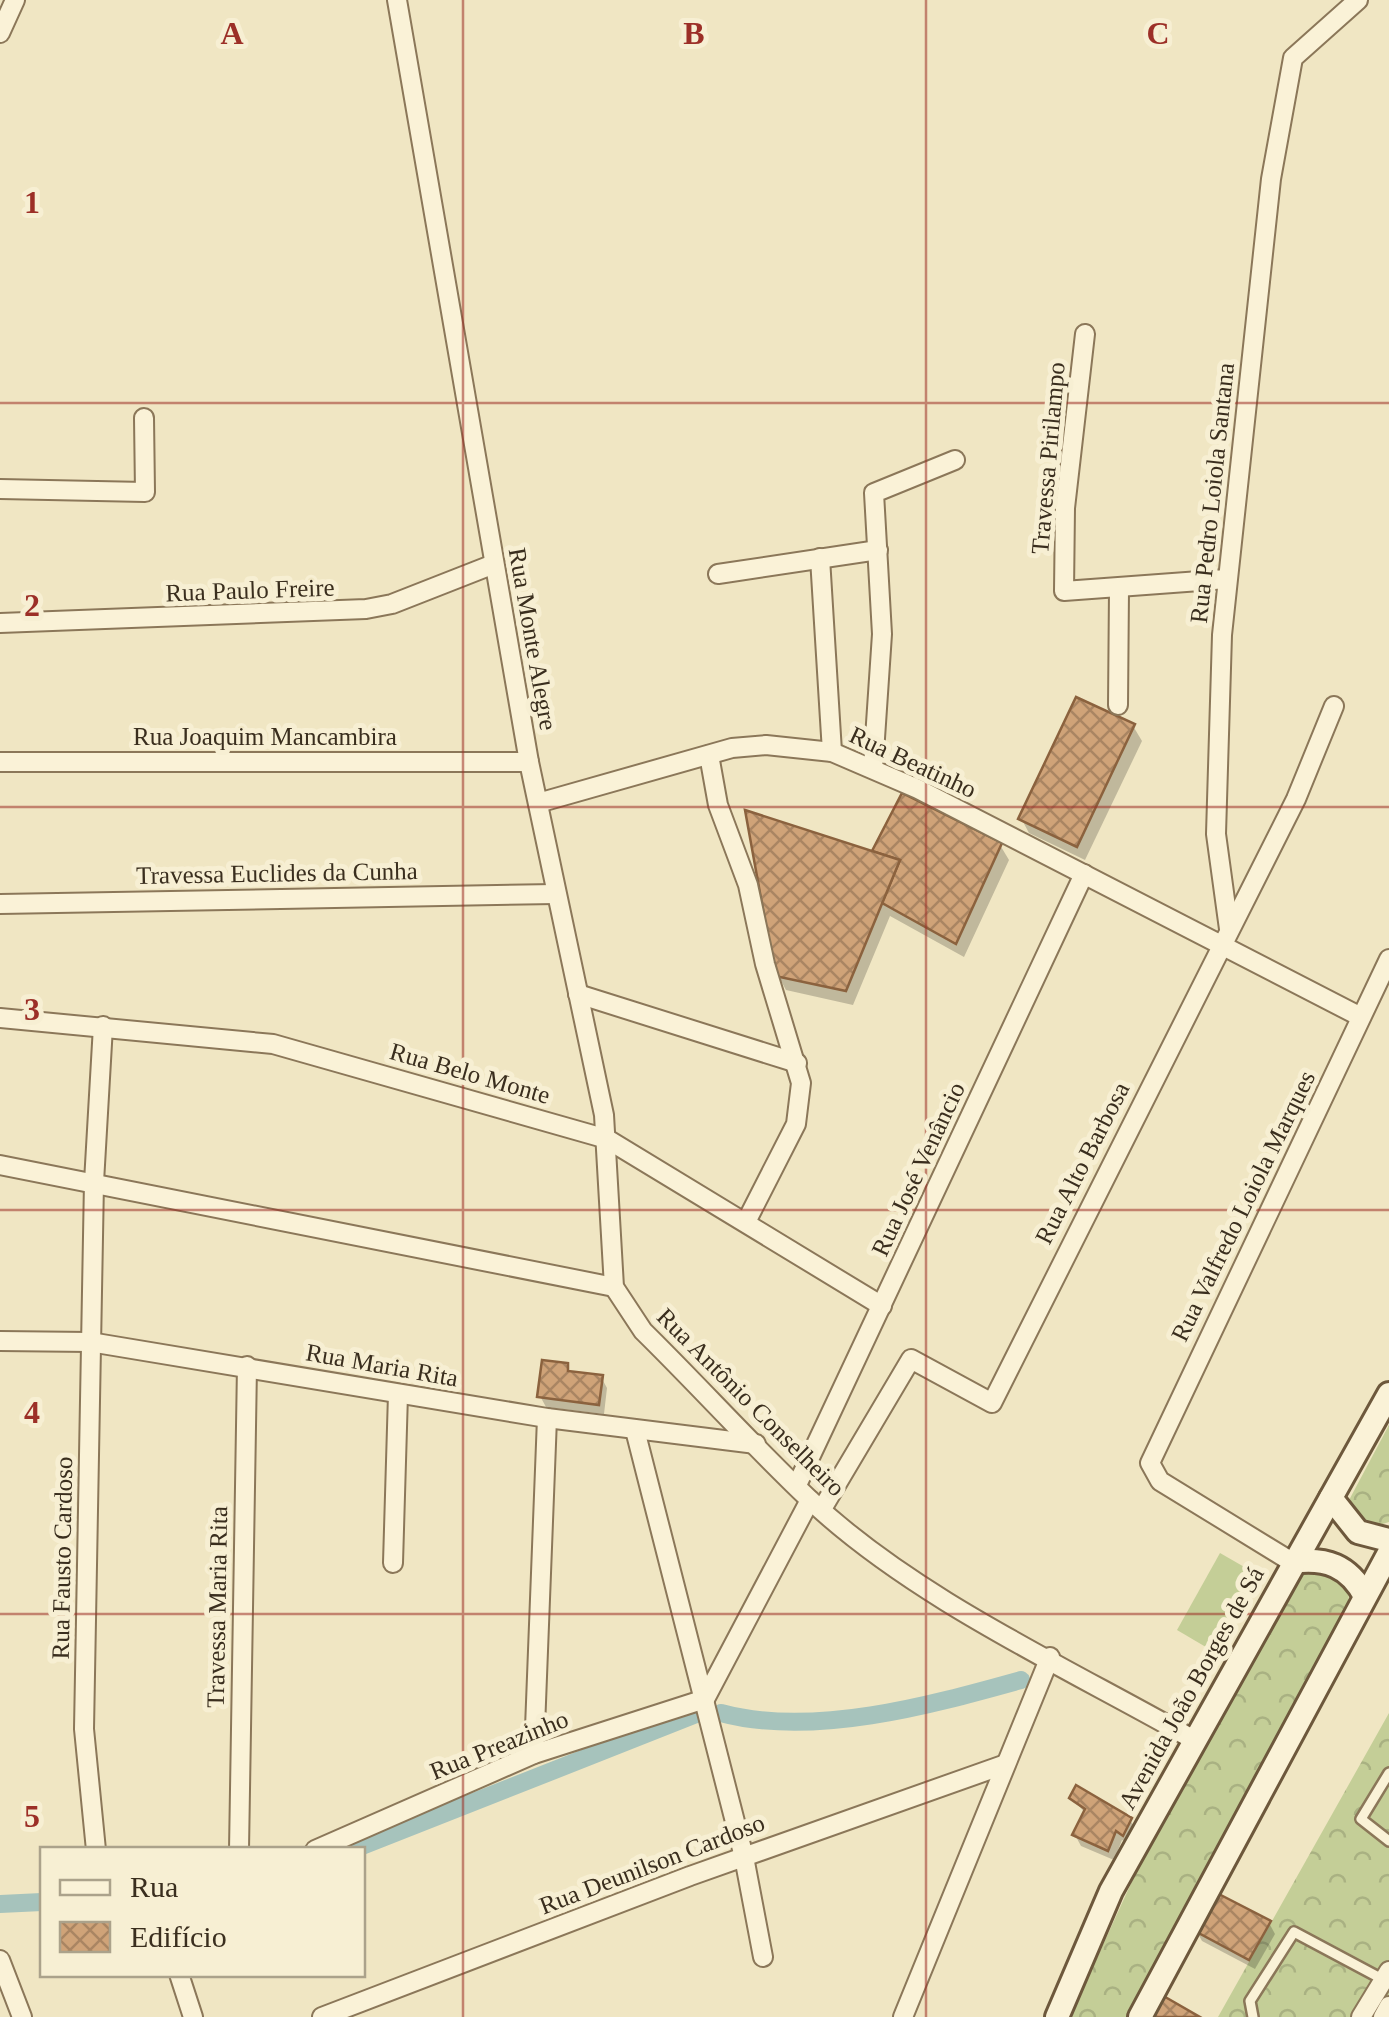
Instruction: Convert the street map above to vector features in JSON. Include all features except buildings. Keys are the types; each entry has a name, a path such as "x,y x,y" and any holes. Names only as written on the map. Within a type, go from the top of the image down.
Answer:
{"main road":[{"name":"Avenida João Borges de Sá","path":"1057,2017 1110,1891 1389,1394"},
{"path":"1332,1498 1358,1532 1389,1540"},
{"path":"1140,2017 1389,1553"},
{"path":"1292,1562 1310,1560 1342,1568 1365,1596"}],"street":[{"path":"0,33 15,0"},
{"name":"Rua Monte Alegre","path":"397,0 529,762 607,1138 614,1287"},
{"name":"Rua Pedro Loiola Santana","path":"1224,937 1216,818 1227,579 1271,179 1292,63 1300,48 1358,0"},
{"name":"Travessa Pirilampo","path":"1084,334 1065,508 1063,588 1073,594 1227,579"},
{"path":"0,489 145,492 144,418"},
{"path":"873,768 882,634 874,493 955,460"},
{"path":"718,574 878,550"},
{"path":"820,558 832,752"},
{"name":"Rua Paulo Freire","path":"0,623 352,611 392,604 494,564"},
{"path":"1118,705 1119,590"},
{"name":"Rua Alto Barbosa","path":"816,1504 911,1359 992,1403 1296,799 1334,706"},
{"name":"Rua Beatinho","path":"538,802 648,776 709,754 766,745 832,752 873,768 1084,874 1224,937 1361,1017"},
{"path":"709,754 718,805 748,884 770,982 797,1063 800,1104 796,1124 746,1222"},
{"name":"Rua Joaquim Mancambira","path":"0,762 529,762"},
{"name":"Rua José Venâncio","path":"796,1485 1084,874"},
{"name":"Travessa Euclides da Cunha","path":"0,904 555,894"},
{"name":"Rua Valfredo Loiola Marques","path":"1292,1562 1154,1476 1152,1454 1389,959"},
{"path":"578,994 797,1063"},
{"name":"Rua Belo Monte","path":"0,1018 273,1044 607,1138 882,1306"},
{"name":"Rua Fausto Cardoso","path":"96,1847 84,1753 94,1182 103,1026"},
{"path":"0,1165 614,1287"},
{"name":"Rua Antônio Conselheiro","path":"614,1287 643,1332 816,1504 929,1590 1196,1740"},
{"name":"Rua Maria Rita","path":"0,1341 90,1342 547,1418 756,1444"},
{"name":"Travessa Maria Rita","path":"239,1847 246,1366"},
{"path":"393,1563 398,1394"},
{"path":"534,1754 547,1418"},
{"path":"635,1430 706,1699 744,1856 763,1957"},
{"path":"706,1699 816,1504"},
{"path":"902,2017 1002,1766 1050,1658"},
{"name":"Rua Preazinho","path":"322,1847 534,1754 706,1699"},
{"name":"Rua Deunilson Cardoso","path":"322,2017 744,1856 1002,1766"},
{"path":"0,1960 22,2017"},
{"path":"180,1977 193,2017"},
{"path":"1361,2017 1387,1978"},
{"path":"1383,2017 1389,2006"}],"lane":[{"path":"1389,1773 1361,1819 1389,1841"},
{"path":"1252,2017 1250,2001 1294,1932 1387,1978"}],"green space":[{"path":"1389,1425 1389,1522 1373,1527 1358,1518 1348,1502"},
{"path":"1220,1553 1260,1576 1216,1653 1177,1630"},
{"path":"1320,1567 1349,1588 1348,1615 1129,2017 1070,2017 1144,1855 1278,1608 1301,1572"},
{"path":"1389,1713 1389,2017 1218,2017"}],"waterway":[{"path":"721,1713 757,1720 833,1720 911,1708 1021,1680"},
{"path":"360,1847 699,1713"},
{"path":"0,1904 40,1902"}]}
